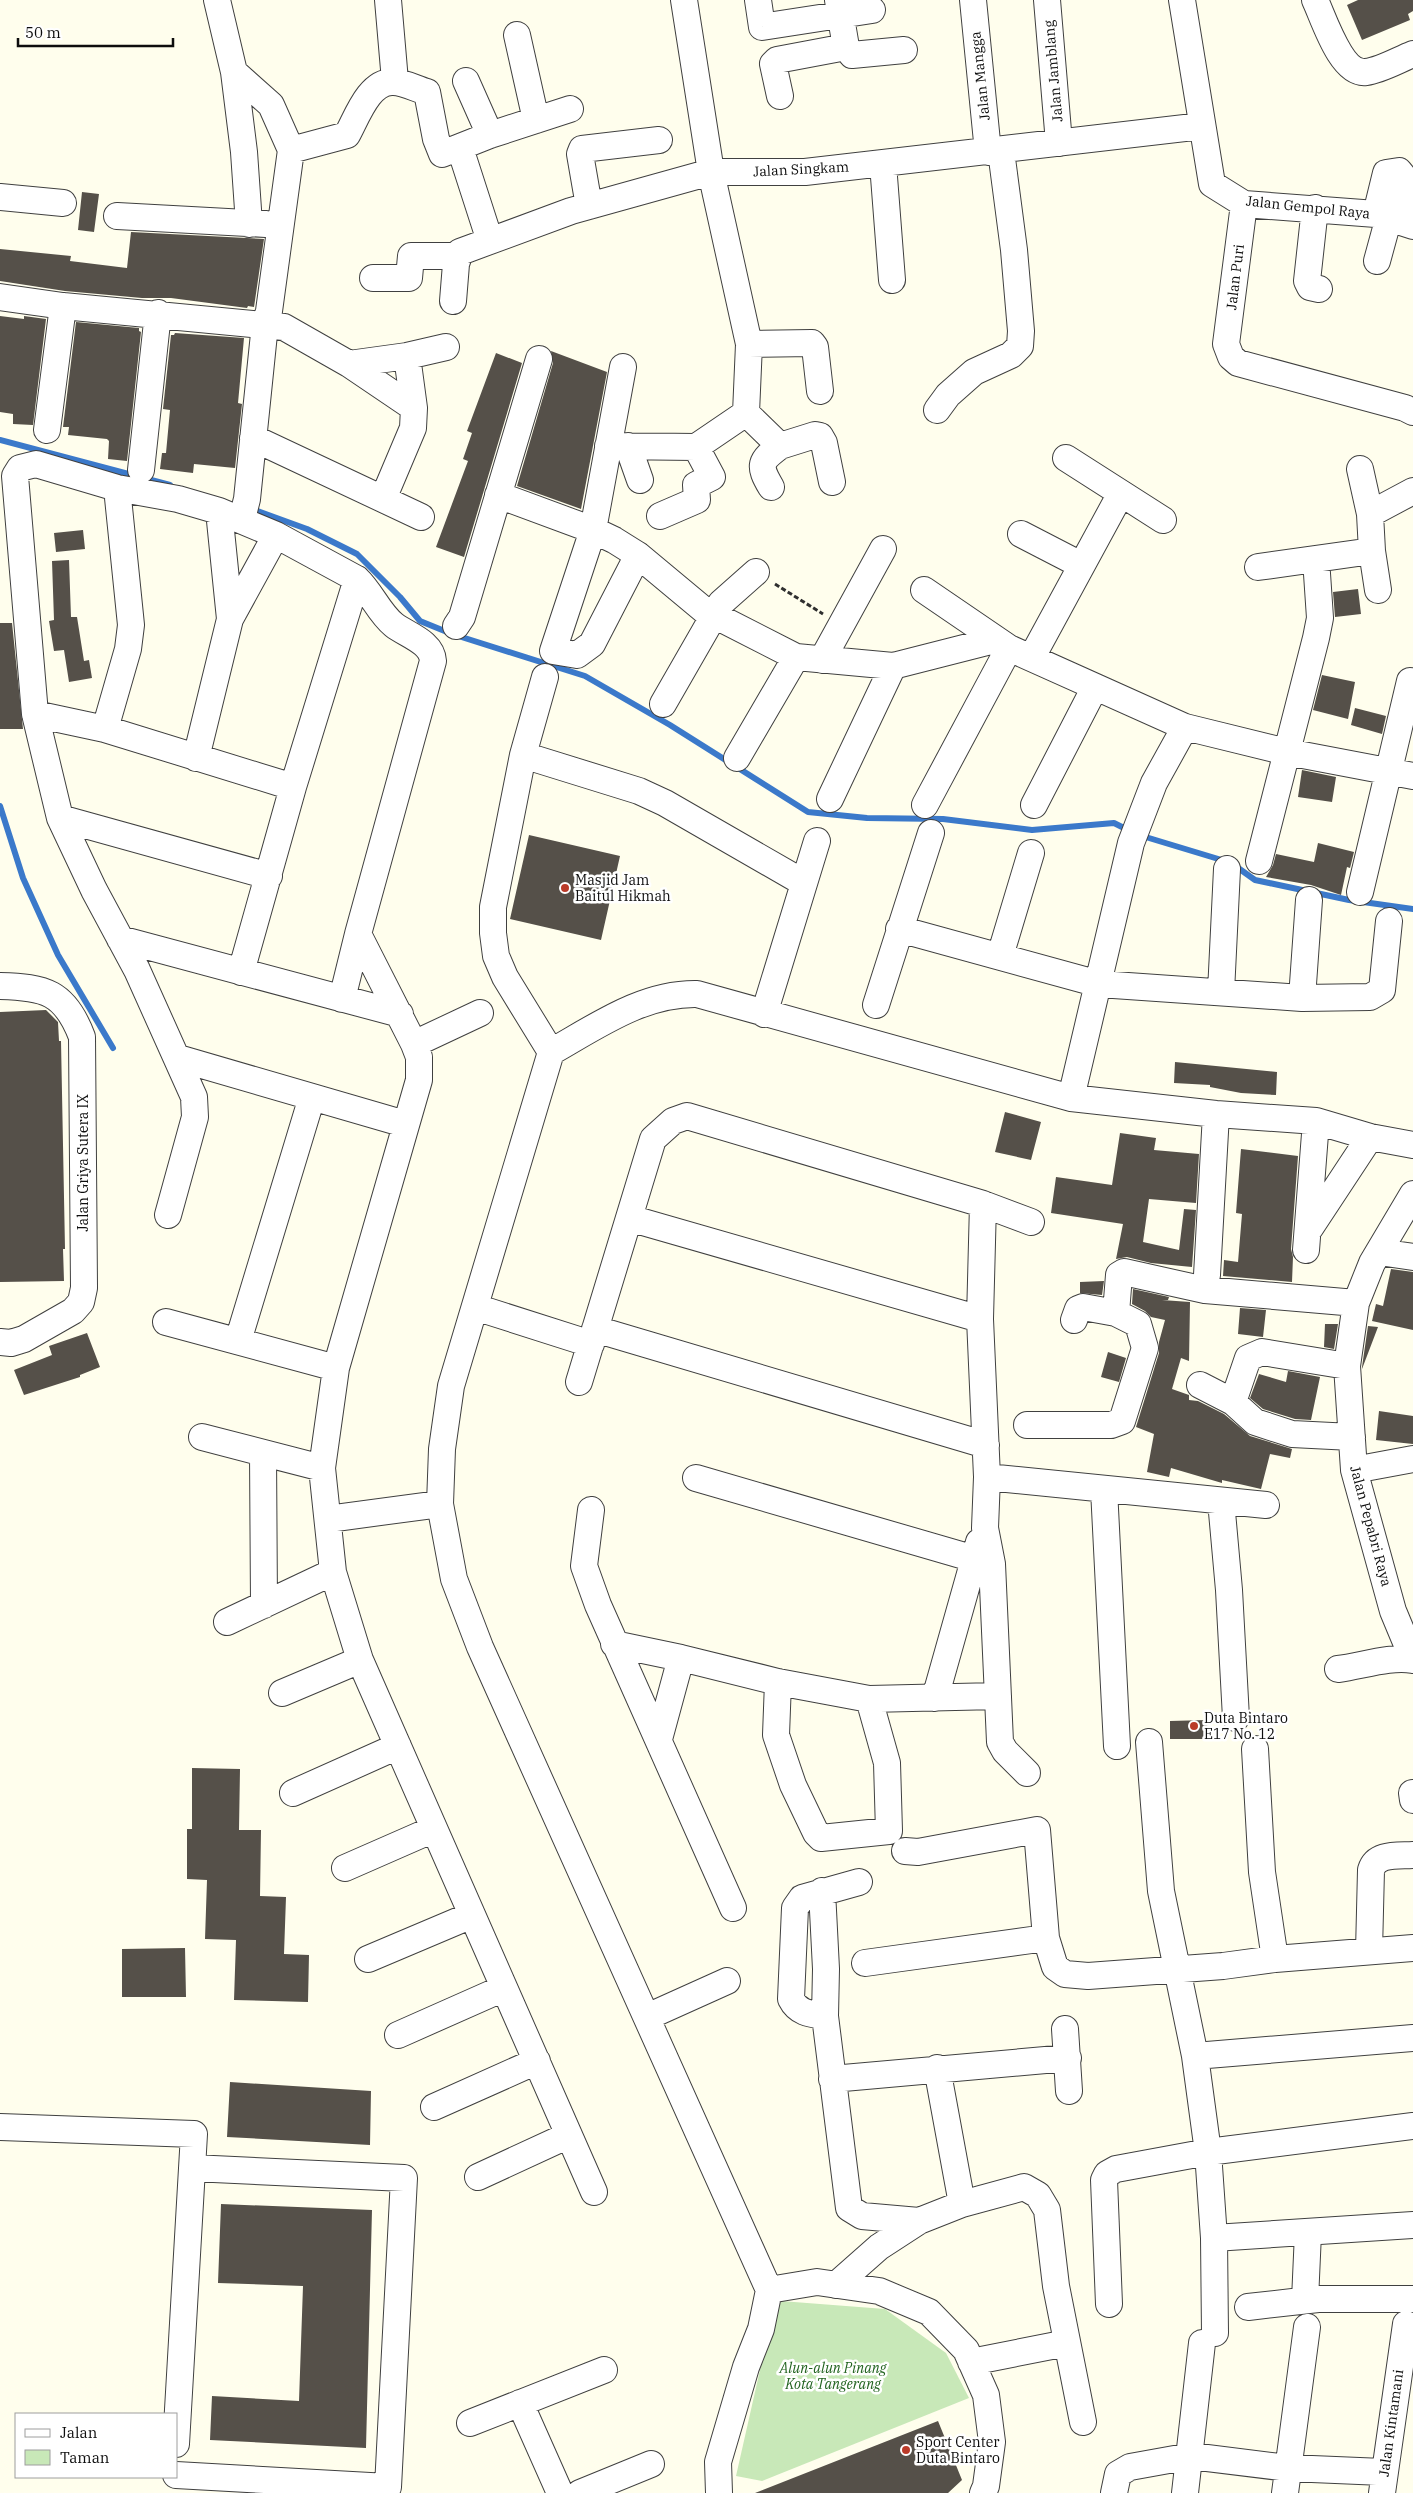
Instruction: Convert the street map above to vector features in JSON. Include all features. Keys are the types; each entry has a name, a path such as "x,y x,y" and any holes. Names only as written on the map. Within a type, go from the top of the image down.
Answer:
{"street":[{"path":"217,0 234,72 244,152 249,224"},
{"path":"388,0 395,82"},
{"path":"684,0 711,172 749,344 746,413 780,446"},
{"path":"758,0 762,27 840,8 872,10"},
{"name":"Jalan Mangga","path":"936,410 948,395 974,372 1011,355 1020,346 1021,322 973,0"},
{"name":"Jalan Jamblang","path":"1047,0 1059,143"},
{"name":"Jalan Gempol Raya","path":"1182,0 1212,184 1244,204 1315,208 1395,220"},
{"path":"1315,0 1347,66 1354,70 1364,72 1373,70 1413,54"},
{"path":"840,8 846,47 852,55 904,50"},
{"path":"517,35 536,120"},
{"path":"780,96 773,64 776,60 846,47"},
{"path":"196,758 230,619 238,511 253,438 265,324 269,311 290,150 271,105 234,72"},
{"path":"466,81 490,135"},
{"path":"290,150 348,135 370,94 384,82 395,82 427,92 436,138 442,154 490,135 570,110"},
{"name":"Jalan Singkam","path":"458,256 460,252 589,206 711,172 805,172 1202,126"},
{"path":"589,206 580,154 582,149 659,140"},
{"path":"460,148 490,241"},
{"path":"883,164 892,280"},
{"path":"0,197 63,203"},
{"name":"Jalan Puri","path":"1244,204 1226,344 1227,351 1238,363 1405,408 1413,412"},
{"path":"1315,208 1307,281 1310,287 1319,289"},
{"path":"117,216 280,225"},
{"path":"1377,261 1395,220"},
{"path":"373,278 409,278 411,256 458,256 453,301"},
{"path":"0,297 63,306 158,313 284,327 349,364 414,408"},
{"path":"47,430 63,306"},
{"path":"141,470 158,313"},
{"path":"749,344 812,343 815,347 820,391"},
{"path":"349,364 407,356 446,347"},
{"path":"383,499 412,428 414,408 407,356"},
{"path":"456,626 462,617 539,358"},
{"path":"623,367 618,446 593,530 553,651 577,655 592,644 638,555"},
{"path":"618,446 696,446 746,413"},
{"path":"771,487 764,475 762,465 764,458 780,446 815,436 820,436 824,442 832,482"},
{"path":"253,438 421,517"},
{"path":"618,446 640,480"},
{"path":"660,516 697,500 696,485 712,477 696,446"},
{"path":"1066,458 1120,495 1163,520"},
{"path":"168,1215 196,1108 194,1097 178,1058 60,818 35,714 15,476 20,468 36,464 117,488 238,511 276,535 357,579 393,624 426,646 433,660 342,999"},
{"path":"1360,469 1370,514 1372,551 1378,590"},
{"path":"106,729 128,649 131,625 117,488"},
{"path":"1370,514 1413,491"},
{"path":"498,495 593,530 638,555 714,616 796,657 893,666 1012,648"},
{"path":"925,805 1012,648 1081,565 1120,495"},
{"path":"1021,534 1081,565"},
{"path":"230,619 276,535"},
{"path":"822,660 843,626 883,549"},
{"path":"1258,567 1372,551"},
{"path":"1259,861 1320,618 1316,559"},
{"path":"663,704 727,597 756,572"},
{"path":"241,972 293,787 357,579"},
{"path":"924,590 1012,648 1186,727 1287,752 1401,774"},
{"path":"737,758 796,657"},
{"path":"830,798 893,666"},
{"path":"545,677 523,755 493,907 493,933 496,956 505,977 551,1052"},
{"path":"1360,892 1401,774 1410,681"},
{"path":"1034,805 1095,687"},
{"path":"35,714 106,729 293,787"},
{"path":"1071,1098 1131,843 1154,783 1186,727"},
{"path":"523,755 638,791 665,803 804,883"},
{"path":"60,818 269,876"},
{"path":"876,1005 931,833"},
{"path":"764,1014 817,841"},
{"path":"1000,956 1031,853"},
{"path":"1221,992 1227,869"},
{"path":"1302,998 1309,900"},
{"path":"899,929 1099,984 1302,998 1370,997 1377,995 1382,990 1389,921"},
{"path":"358,934 414,1044 419,1057 419,1080 336,1368 322,1468 333,1572 360,1660 594,2192"},
{"path":"120,939 400,1014"},
{"name":"Jalan Griya Sutera IX","path":"0,986 32,987 57,998 76,1022 82,1037 84,1288 81,1302 73,1311 24,1339 11,1343 0,1342"},
{"path":"719,2493 718,2462 746,2367 761,2329 770,2290 480,1647 454,1579 440,1504 442,1449 451,1386 551,1052 623,1012 675,994 697,994 1071,1098 1216,1114 1316,1121 1370,1137 1413,1145"},
{"path":"414,1044 480,1013"},
{"path":"178,1058 405,1124"},
{"path":"238,1341 312,1097"},
{"path":"1207,1275 1216,1114"},
{"path":"579,1382 653,1138 673,1121 687,1116 983,1204 1031,1222"},
{"path":"1316,1121 1307,1240 1370,1137"},
{"name":"Jalan Pepabri Raya","path":"1413,1194 1372,1262 1356,1303 1347,1366 1354,1470 1403,1605 1413,1660"},
{"path":"983,1204 980,1319 987,1477 982,1561 998,1696 1000,1742 1005,1751 1027,1773"},
{"path":"629,1218 980,1319"},
{"path":"1379,1252 1413,1257"},
{"path":"1116,1313 1120,1274 1124,1272 1205,1290 1356,1303"},
{"path":"475,1307 593,1336 986,1445"},
{"path":"1027,1425 1110,1425 1122,1421 1145,1348 1138,1324 1116,1313 1083,1307 1078,1309 1074,1320"},
{"path":"166,1322 336,1368"},
{"path":"1233,1402 1248,1358 1256,1353 1262,1352 1347,1366"},
{"path":"1200,1385 1233,1402 1255,1422 1303,1435 1352,1437"},
{"path":"202,1437 322,1468"},
{"path":"263,1453 264,1605"},
{"path":"1354,1470 1413,1459"},
{"path":"987,1477 1266,1505"},
{"path":"696,1478 982,1561"},
{"path":"1104,1489 1117,1746"},
{"path":"1221,1501 1230,1599 1236,1718"},
{"path":"328,1519 440,1504"},
{"path":"590,1510 584,1566 614,1644 659,1739 733,1908"},
{"path":"935,1698 982,1561"},
{"path":"227,1622 333,1572"},
{"path":"614,1644 778,1682 869,1699 998,1696"},
{"path":"659,1739 681,1658"},
{"path":"1338,1669 1367,1666 1398,1658 1413,1660"},
{"path":"282,1693 360,1660"},
{"path":"778,1682 776,1735 793,1785 816,1833 821,1838 889,1831 887,1763 869,1699"},
{"path":"1149,1742 1161,1891 1175,1968 1195,2056 1208,2152 1214,2238 1209,2338 1185,2493"},
{"path":"293,1793 398,1746"},
{"path":"1255,1749 1262,1872 1276,1959"},
{"path":"345,1868 434,1829"},
{"path":"905,1851 918,1852 1037,1830 1046,1938 1055,1967 1065,1974 1088,1976 1175,1968 1223,1966 1276,1959 1413,1948"},
{"path":"1369,1951 1371,1870 1373,1863 1377,1859 1413,1855"},
{"path":"859,1882 802,1898 795,1908 791,1998 795,2006 804,2012 824,2016 849,2208 862,2216 919,2221"},
{"path":"368,1959 472,1915"},
{"path":"865,1963 1046,1938"},
{"path":"646,2018 727,1981"},
{"path":"398,2034 504,1988"},
{"path":"1065,2029 1069,2091"},
{"path":"1195,2056 1413,2038"},
{"path":"832,2079 937,2068 1068,2058"},
{"path":"434,2107 537,2062"},
{"path":"937,2068 962,2204"},
{"path":"1109,2304 1104,2180 1107,2174 1116,2169 1208,2152 1413,2126"},
{"path":"0,2127 194,2134 178,2413"},
{"path":"478,2177 569,2135"},
{"path":"178,2474 388,2487 404,2188 404,2178 192,2168"},
{"path":"836,2285 879,2247 919,2221 962,2204 1024,2187 1038,2195 1047,2210 1056,2286 1083,2422"},
{"path":"1214,2238 1413,2225"},
{"path":"1305,2300 1308,2233"},
{"path":"770,2290 817,2282 880,2291 929,2312 966,2350 986,2395 992,2442 986,2486 983,2493"},
{"path":"1248,2307 1305,2300 1413,2299"},
{"name":"Jalan Kintamani","path":"1382,2483 1406,2324"},
{"path":"1286,2480 1306,2327"},
{"path":"971,2362 1066,2343"},
{"path":"470,2423 604,2370"},
{"path":"520,2403 560,2493"},
{"path":"1114,2493 1118,2474 1130,2467 1191,2456 1286,2480 1382,2483"},
{"path":"580,2493 651,2464"}],"path":[{"path":"756,572 843,626"}],"green space":[{"name":"Alun-alun Pinang Kota Tangerang","path":"781,2301 885,2309 946,2353 969,2398 762,2481 736,2476 762,2361"}],"building":[{"path":"1358,0 1413,0 1413,11 1408,14 1410,20 1362,40 1347,5"},
{"path":"82,192 99,194 94,232 78,230"},
{"path":"131,232 264,239 254,307 248,306 247,308 171,298 142,298 65,291 0,281 0,249 71,256 70,261 127,268"},
{"path":"0,316 24,319 24,316 46,319 33,425 13,424 13,414 0,412"},
{"path":"76,322 139,328 141,332 127,461 108,459 109,441 107,439 68,435 69,427 63,427"},
{"path":"175,333 244,338 238,403 242,404 235,468 194,464 193,473 160,469 162,453 166,453 170,410 163,409 171,335"},
{"path":"551,351 607,372 581,509 517,486 553,363"},
{"path":"496,353 522,363 464,557 436,547 468,461 463,459 472,433 467,431"},
{"path":"83,530 85,549 56,552 54,533"},
{"path":"69,560 71,617 77,617 84,661 89,660 92,678 69,682 64,650 54,651 49,621 54,620 52,561"},
{"path":"1358,589 1361,614 1335,617 1333,592"},
{"path":"0,623 12,623 23,729 0,729"},
{"path":"1322,675 1355,682 1348,719 1313,710"},
{"path":"1355,708 1386,716 1382,734 1351,725"},
{"path":"1302,770 1336,777 1332,802 1298,797"},
{"name":"Masjid Jam Baitul Hikmah","path":"529,835 620,856 601,940 510,919"},
{"path":"1318,843 1354,852 1350,868 1347,867 1341,895 1311,885 1266,877 1273,865 1276,854 1314,862"},
{"path":"46,1010 58,1022 59,1041 61,1041 64,1281 0,1282 0,1012"},
{"path":"1175,1062 1277,1072 1276,1095 1241,1093 1210,1087 1210,1085 1174,1083"},
{"path":"1005,1112 1041,1122 1031,1160 995,1152"},
{"path":"1120,1133 1156,1138 1154,1150 1199,1154 1196,1203 1149,1199 1143,1242 1179,1250 1184,1209 1196,1210 1192,1267 1151,1263 1127,1257 1116,1259 1123,1224 1051,1213 1056,1177 1112,1185"},
{"path":"1241,1149 1298,1156 1291,1249 1293,1257 1292,1282 1223,1276 1224,1260 1238,1262 1242,1214 1236,1213"},
{"path":"1391,1269 1413,1272 1413,1330 1372,1321 1376,1304 1383,1306"},
{"path":"1104,1281 1102,1295 1080,1293 1080,1282"},
{"path":"1133,1289 1169,1297 1168,1300 1162,1300 1190,1302 1189,1361 1181,1358 1172,1389 1189,1395 1189,1400 1198,1401 1224,1414 1250,1436 1292,1449 1290,1458 1270,1454 1261,1489 1222,1480 1222,1483 1171,1468 1169,1477 1147,1472 1154,1434 1136,1427 1159,1353 1159,1342 1165,1320 1151,1317 1145,1311 1132,1304"},
{"path":"1240,1308 1266,1310 1263,1337 1238,1334"},
{"path":"1325,1324 1338,1324 1334,1349 1324,1347"},
{"path":"1368,1326 1378,1327 1362,1369 1362,1367"},
{"path":"87,1333 100,1367 80,1375 80,1377 24,1395 14,1370 52,1355 49,1346"},
{"path":"1108,1352 1126,1358 1119,1382 1101,1377"},
{"path":"1288,1371 1320,1377 1311,1420 1295,1419 1263,1409 1250,1398 1259,1374 1286,1382"},
{"path":"1379,1411 1413,1416 1413,1444 1376,1440"},
{"name":"Duta Bintaro E17 No. 12","path":"1207,1720 1208,1739 1170,1739 1170,1721"},
{"path":"192,1768 240,1769 239,1830 261,1830 260,1896 286,1897 284,1954 309,1955 308,2002 234,2000 236,1940 205,1939 207,1880 187,1879 187,1829 192,1829"},
{"path":"185,1948 186,1997 122,1997 122,1949"},
{"path":"230,2082 371,2091 370,2145 227,2137"},
{"path":"221,2204 372,2210 366,2448 210,2440 212,2396 299,2401 303,2286 218,2283"},
{"name":"Sport Center Duta Bintaro","path":"938,2421 962,2480 948,2493 755,2493"}],"waterway":[{"path":"0,440 170,485"},
{"path":"249,508 307,529 357,554 400,597 420,621 452,634 585,676 670,725 808,812 867,818 943,819 1032,830 1114,823 1130,831"},
{"path":"0,806 23,878 58,955 113,1048"},
{"path":"1139,835 1225,861"},
{"path":"1234,865 1255,880 1349,900 1413,909"}],"place":[{"name":"Masjid Jam Baitul Hikmah","path":"565,888"},
{"name":"Duta Bintaro E17 No. 12","path":"1194,1726"},
{"name":"Sport Center Duta Bintaro","path":"906,2450"}]}
